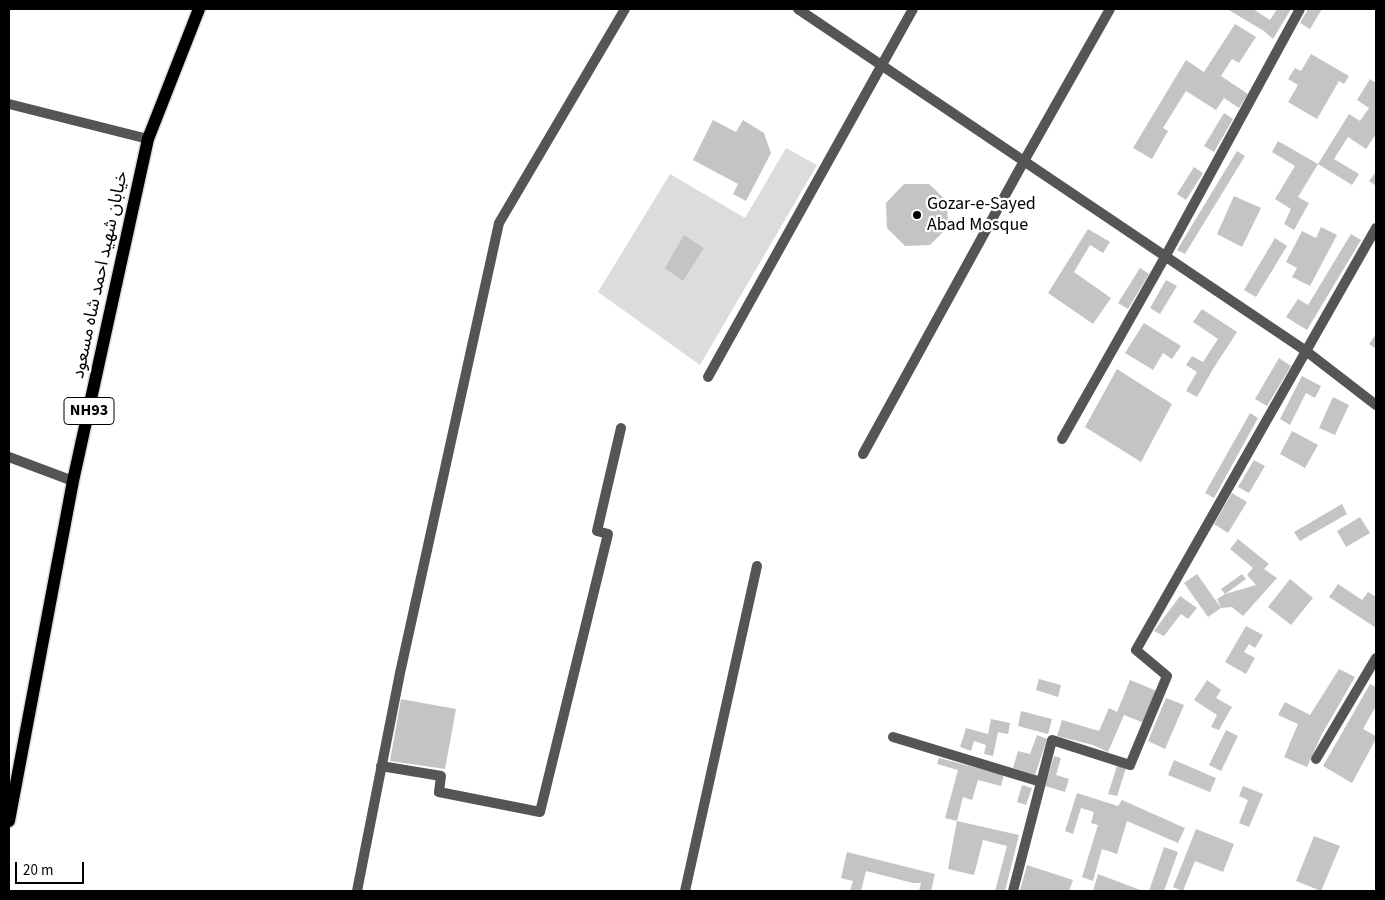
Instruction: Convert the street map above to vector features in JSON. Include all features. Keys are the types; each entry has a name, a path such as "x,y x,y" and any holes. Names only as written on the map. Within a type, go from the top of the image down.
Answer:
{"main road":[{"name":"خیابان شهید احمد شاه مسعود","path":"9,821 73,481 148,139 199,9"}],"street":[{"path":"357,891 400,673 498,223 625,9"},
{"path":"798,9 1306,351 1376,405"},
{"path":"708,377 913,9"},
{"path":"864,454 1024,161 1110,9"},
{"path":"1062,439 1165,257 1300,9"},
{"path":"9,104 148,139"},
{"path":"1013,891 1052,740 1130,765 1167,676 1136,650 1376,228"},
{"path":"381,766 441,776 439,792 540,812 608,534 597,531 621,428"},
{"path":"9,457 73,481"},
{"path":"685,891 757,566"},
{"path":"1316,760 1376,658"},
{"path":"893,737 1041,782"}],"shaded area":[{"path":"786,148 817,165 700,365 598,292 670,174 745,218"}],"building":[{"path":"1227,9 1253,9 1270,20 1277,9 1291,9 1273,39 1264,31"},
{"path":"1308,9 1322,9 1310,29 1300,23"},
{"path":"1235,24 1256,37 1239,63 1232,59 1221,76 1248,94 1239,108 1224,98 1216,110 1186,91 1163,128 1168,131 1152,159 1133,148 1186,60 1204,72"},
{"path":"1311,54 1349,76 1344,84 1339,81 1317,119 1288,102 1298,85 1288,79 1295,68 1301,71"},
{"path":"1370,79 1376,83 1376,134 1366,149 1348,137 1334,159 1359,174 1352,185 1318,164 1349,114 1360,121 1369,108 1357,100"},
{"path":"1224,113 1233,119 1214,152 1204,146"},
{"path":"713,120 736,132 743,120 764,133 771,153 746,201 733,194 738,184 693,160"},
{"path":"1278,141 1318,164 1298,197 1309,203 1294,230 1284,224 1291,209 1275,199 1295,166 1272,152"},
{"path":"1237,151 1245,156 1185,254 1177,250"},
{"path":"1194,167 1203,173 1186,200 1177,194"},
{"path":"1376,173 1376,186 1369,181"},
{"name":"Gozar-e-Sayed Abad Mosque","path":"904,184 929,184 947,201 948,227 930,245 905,246 887,228 886,203"},
{"path":"1234,196 1261,208 1242,247 1217,234"},
{"path":"1321,227 1337,235 1310,286 1292,277 1297,268 1286,262 1302,231 1316,238"},
{"path":"1088,229 1110,242 1103,253 1090,245 1074,272 1111,298 1093,324 1048,293"},
{"path":"1351,234 1361,240 1307,330 1286,317 1298,299 1308,305"},
{"path":"684,235 704,248 683,281 665,268"},
{"path":"1275,238 1287,246 1256,297 1244,290"},
{"path":"1140,268 1149,274 1128,309 1118,303"},
{"path":"1166,280 1177,286 1160,314 1150,308"},
{"path":"1202,309 1237,332 1197,397 1186,391 1197,372 1186,365 1192,356 1203,362 1218,339 1193,322"},
{"path":"1144,323 1181,346 1172,359 1163,353 1153,370 1125,353"},
{"path":"1376,334 1376,349 1369,344"},
{"path":"1279,358 1291,366 1267,406 1255,399"},
{"path":"1117,369 1172,404 1141,462 1085,427"},
{"path":"1302,376 1321,386 1315,398 1306,393 1290,425 1280,419"},
{"path":"1333,397 1349,405 1335,435 1319,428"},
{"path":"1250,413 1258,418 1214,498 1205,493"},
{"path":"1292,431 1318,445 1305,468 1280,454"},
{"path":"1254,460 1265,466 1249,493 1238,487"},
{"path":"1232,493 1247,502 1228,533 1214,524"},
{"path":"1342,504 1347,514 1300,541 1294,532"},
{"path":"1360,517 1370,533 1346,547 1337,531"},
{"path":"1238,539 1269,564 1264,569 1277,578 1243,616 1232,607 1221,608 1217,599 1225,594 1256,585 1247,575 1253,568 1230,549"},
{"path":"1197,574 1221,608 1208,617 1184,583"},
{"path":"1242,574 1246,579 1225,594 1221,589"},
{"path":"1290,579 1313,598 1291,625 1268,607"},
{"path":"1338,584 1362,600 1368,592 1376,597 1376,628 1329,597"},
{"path":"1180,596 1197,608 1188,619 1181,614 1164,636 1154,631"},
{"path":"1246,626 1263,635 1255,648 1249,644 1244,652 1255,658 1246,674 1225,662"},
{"path":"1339,669 1355,677 1322,734 1307,767 1284,757 1298,724 1278,715 1285,702 1310,715"},
{"path":"1039,679 1061,685 1058,697 1036,690"},
{"path":"1130,680 1157,691 1144,723 1124,715 1108,752 1093,745 1057,736 1062,720 1099,731 1109,708 1117,712"},
{"path":"1207,680 1221,690 1216,698 1232,707 1219,730 1211,727 1217,715 1194,700"},
{"path":"1370,684 1376,687 1376,706 1363,729 1376,736 1376,739 1352,783 1323,766"},
{"path":"1166,698 1184,705 1165,749 1148,741"},
{"path":"401,699 456,709 445,769 390,761"},
{"path":"1021,711 1052,719 1048,734 1018,726"},
{"path":"991,719 1010,723 1008,734 998,732 993,756 984,754 986,745 974,741 971,751 960,747 966,728 988,734"},
{"path":"1226,730 1238,736 1221,771 1209,765"},
{"path":"1037,735 1047,739 1035,775 1013,768 1018,751 1030,754"},
{"path":"1054,756 1061,758 1056,775 1069,779 1065,792 1045,786"},
{"path":"939,758 1004,775 1001,786 978,780 972,800 963,797 957,821 945,818 958,770 937,764"},
{"path":"1174,760 1216,778 1210,792 1168,775"},
{"path":"1117,766 1126,768 1117,796 1108,794"},
{"path":"1022,785 1032,788 1026,805 1017,802"},
{"path":"1243,786 1263,794 1249,827 1239,823 1248,800 1239,796"},
{"path":"1077,793 1118,806 1122,800 1185,828 1178,843 1127,821 1117,854 1102,849 1093,881 1082,877 1098,825 1091,823 1094,812 1081,808 1073,834 1065,831"},
{"path":"957,821 1019,835 1005,891 995,891 1007,846 983,840 974,875 948,869"},
{"path":"1196,829 1234,844 1223,872 1195,861 1183,891 1173,887"},
{"path":"1314,836 1340,846 1321,891 1296,881"},
{"path":"1164,847 1178,852 1164,891 1149,891"},
{"path":"847,852 935,874 931,891 919,891 921,883 913,883 866,871 861,891 850,891 853,881 841,878"},
{"path":"1027,865 1073,880 1069,891 1020,890"},
{"path":"1098,874 1143,891 1093,891"}],"place":[{"name":"Gozar-e-Sayed Abad Mosque","path":"917,215"}]}
